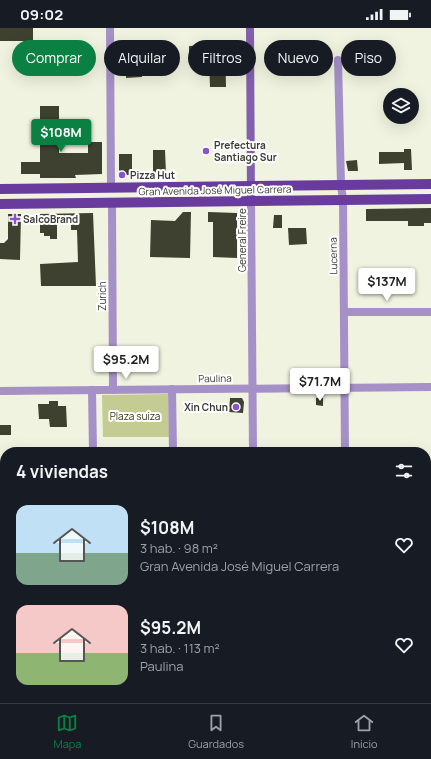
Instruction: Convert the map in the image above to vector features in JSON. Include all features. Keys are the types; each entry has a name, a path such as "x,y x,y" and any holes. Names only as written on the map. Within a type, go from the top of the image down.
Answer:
{"main road":[{"name":"Gran Avenida José Miguel Carrera","path":"0,189 431,184"},
{"name":"Gran Avenida José Miguel Carrera","path":"0,204 431,200"}],"street":[{"path":"110,28 111,188"},
{"name":"General Freire","path":"250,28 253,447"},
{"name":"Lucerna","path":"338,60 341,185 343,200 345,447"},
{"name":"Zurich","path":"112,203 113,390"},
{"path":"344,312 431,312"},
{"name":"Paulina","path":"0,391 431,387"},
{"path":"172,389 173,447"},
{"path":"92,390 93,447"}],"green space":[{"name":"Plaza suiza","path":"168,394 169,437 103,437 102,395"}],"building":[{"path":"0,28 33,28 33,40 0,41"},
{"path":"126,76 142,76 142,77 126,78"},
{"path":"210,76 226,76 226,87 210,87"},
{"path":"40,106 59,106 59,153 88,153 88,142 102,142 102,174 75,175 76,178 40,178 40,174 21,174 21,162 40,162"},
{"path":"404,149 411,149 412,170 404,170 404,163 379,164 379,152 404,152"},
{"path":"153,150 165,150 166,174 153,175"},
{"path":"119,154 132,154 132,175 123,175 119,170"},
{"path":"357,160 358,171 348,171 346,161"},
{"path":"431,208 431,223 424,223 424,226 408,226 408,221 366,221 366,209"},
{"path":"183,212 191,212 190,258 150,257 151,220 175,221"},
{"path":"208,212 237,213 237,258 213,257 213,222 208,222"},
{"path":"93,213 96,286 41,286 40,264 78,262 77,230 71,230 71,222 57,222 57,239 50,239 50,236 44,236 44,233 40,233 40,214"},
{"path":"8,214 21,214 20,260 0,259 0,243 4,243 8,239"},
{"path":"274,215 282,215 282,228 273,228"},
{"path":"288,228 306,228 307,244 289,245"},
{"name":"Xin Chun","path":"230,398 242,398 244,402 243,413 229,412"},
{"path":"316,398 323,398 323,406 316,405"},
{"path":"49,401 58,401 58,406 66,406 67,427 50,427 49,419 39,419 38,404 49,404"},
{"path":"0,425 11,425 11,435 0,435"}],"place":[{"name":"Prefectura Santiago Sur","path":"206,151"},
{"name":"Pizza Hut","path":"122,175"},
{"name":"SalcoBrand","path":"15,219"},
{"name":"Xin Chun","path":"236,407"}]}
